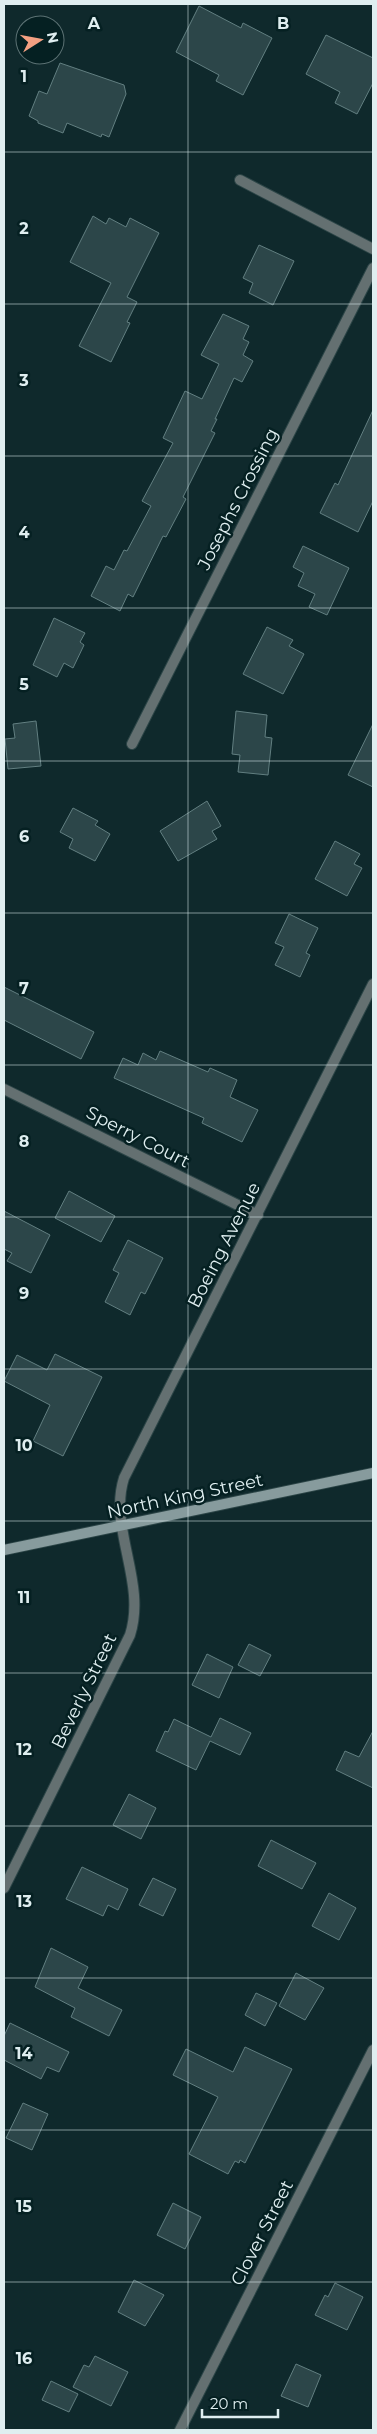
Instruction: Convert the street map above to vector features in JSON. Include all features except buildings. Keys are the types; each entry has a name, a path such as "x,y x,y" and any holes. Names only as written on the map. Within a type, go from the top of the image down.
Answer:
{"main road":[{"name":"North King Street","path":"4,1550 373,1473"}],"street":[{"path":"240,180 373,249"},
{"name":"Josephs Crossing","path":"132,744 373,268"},
{"name":"Boeing Avenue","path":"123,1525 120,1499 124,1478 373,984"},
{"name":"Sperry Court","path":"4,1089 258,1215"},
{"name":"Beverly Street","path":"4,1888 130,1635 136,1610 135,1594 123,1525"},
{"name":"Clover Street","path":"180,2430 373,2050"}]}
